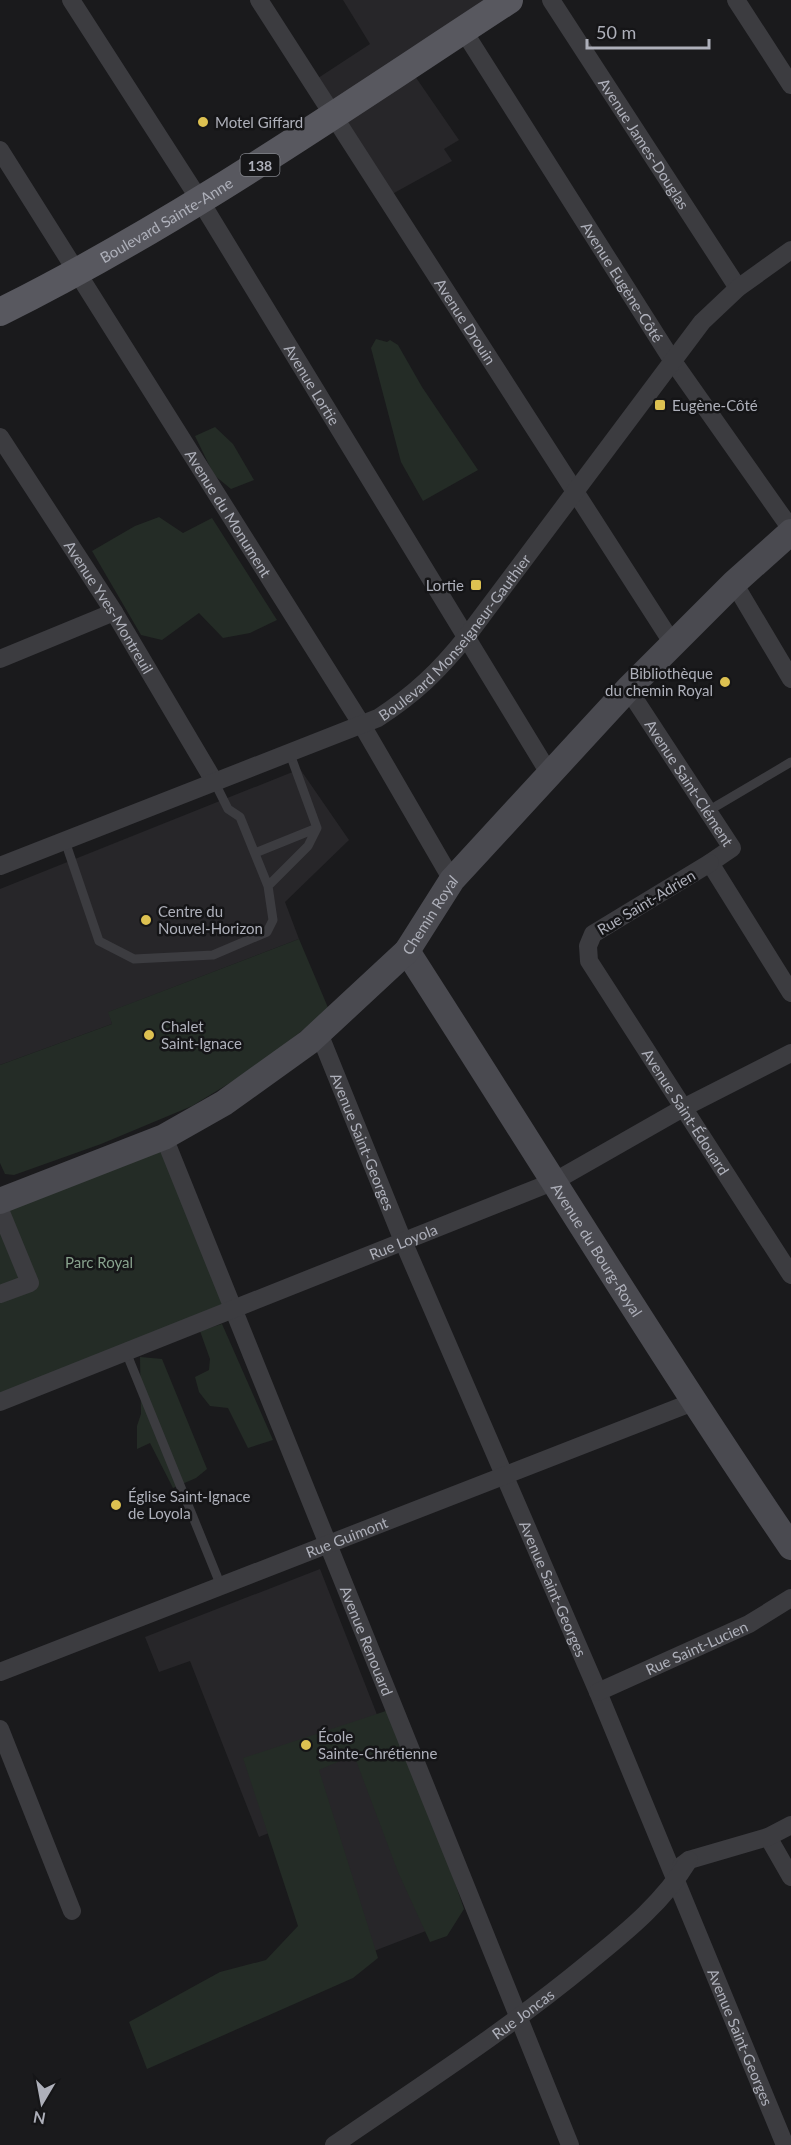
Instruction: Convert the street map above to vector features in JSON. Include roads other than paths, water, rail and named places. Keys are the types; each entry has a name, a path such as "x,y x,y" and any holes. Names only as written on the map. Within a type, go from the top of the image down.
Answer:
{"main road":[{"name":"Boulevard Sainte-Anne","path":"0,312 78,273 201,202 334,117 509,0"},
{"name":"Chemin Royal","path":"0,1201 164,1137 224,1103 319,1033 407,951 452,880 549,773 628,689 734,583 791,530"},
{"name":"Avenue du Bourg-Royal","path":"407,951 555,1181 693,1402 791,1547"}],"street":[{"name":"Avenue Lortie","path":"71,0 201,202 549,773"},
{"name":"Avenue Drouin","path":"258,0 673,644"},
{"name":"Avenue James-Douglas","path":"551,0 738,288"},
{"path":"736,0 791,85"},
{"name":"Avenue Eugène-Côté","path":"463,30 672,360 791,530"},
{"name":"Avenue du Monument","path":"0,150 363,724 452,880"},
{"name":"Boulevard Monseigneur-Gauthier","path":"0,866 378,718 413,695 444,666 702,322 738,288 791,250"},
{"name":"Avenue Yves-Montreuil","path":"3,448 114,612 214,781"},
{"path":"734,583 791,679"},
{"path":"0,659 114,612"},
{"name":"Avenue Saint-Clément","path":"628,689 732,848 710,863 791,993"},
{"name":"Rue Saint-Adrien","path":"588,946 593,934 710,863"},
{"name":"Avenue Saint-Édouard","path":"588,946 589,961 791,1275"},
{"name":"Avenue Saint-Georges","path":"319,1033 402,1241 598,1692 784,2145"},
{"name":"Rue Loyola","path":"0,1402 555,1181 683,1108 791,1053"},
{"name":"Avenue Renouard","path":"164,1137 570,2145"},
{"path":"0,1210 30,1283 0,1294"},
{"name":"Rue Guimont","path":"0,1672 693,1402"},
{"name":"Rue Saint-Lucien","path":"598,1692 749,1624 791,1598"},
{"path":"0,1729 72,1911"},
{"name":"Rue Joncas","path":"334,2145 519,2018 636,1924 689,1860 768,1837 791,1825"},
{"path":"768,1837 791,1877"}],"lane":[{"path":"268,886 309,846 317,828 290,754"},
{"path":"708,811 791,762"},
{"path":"64,840 99,941 134,960 213,955 267,932 273,920 268,886 240,817 228,810 214,781"},
{"path":"255,853 317,828"},
{"path":"126,1352 221,1586"}],"place":[{"name":"Motel Giffard","path":"203,122"},
{"name":"Eugène-Côté","path":"660,405"},
{"name":"Lortie","path":"476,585"},
{"name":"Bibliothèque du chemin Royal","path":"725,682"},
{"name":"Centre du Nouvel-Horizon","path":"146,920"},
{"name":"Chalet Saint-Ignace","path":"149,1035"},
{"name":"Église Saint-Ignace de Loyola","path":"116,1505"},
{"name":"École Sainte-Chrétienne","path":"306,1745"}],"park label":[{"name":"Parc Royal","path":"99,1262"}]}
